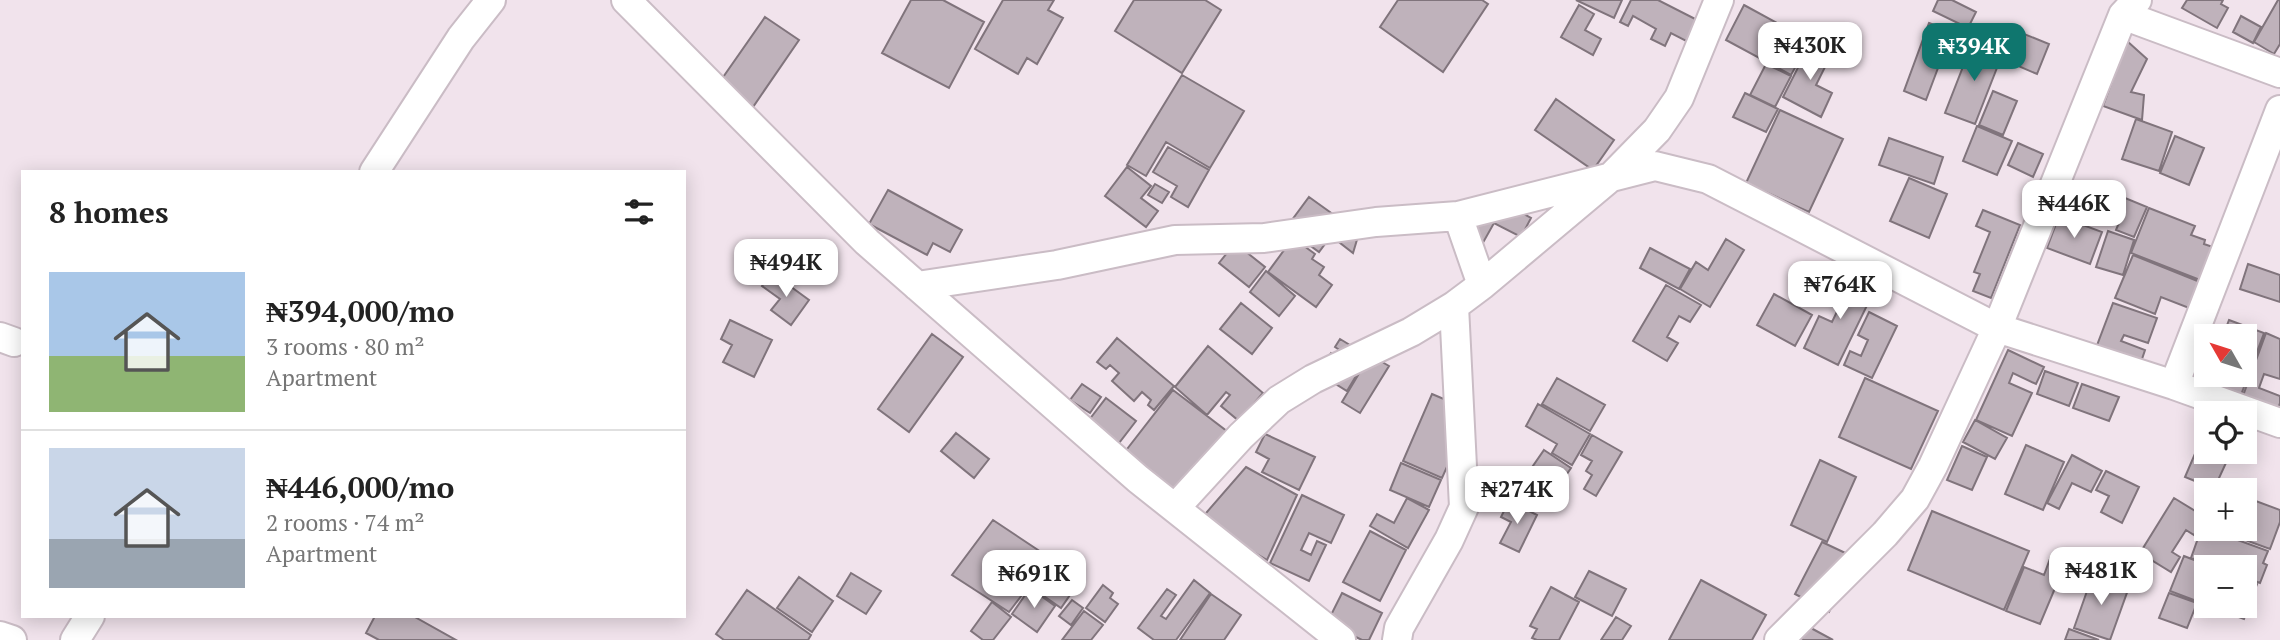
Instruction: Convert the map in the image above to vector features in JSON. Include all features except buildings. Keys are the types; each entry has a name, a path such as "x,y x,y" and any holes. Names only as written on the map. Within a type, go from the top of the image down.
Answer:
{"street":[{"path":"375,170 461,38 491,0"},
{"path":"626,0 867,242 1138,479 1340,640"},
{"path":"1175,508 1241,436 1279,400 1313,379 1411,332 1454,306 1612,176 1657,130 1679,98 1718,0"},
{"path":"1779,640 1885,534 1915,499 1997,328 2130,7 2280,73"},
{"path":"2174,385 2280,110"},
{"path":"917,286 1058,265 1175,240 1264,238 1377,222 1458,216 1655,166 1708,179 1997,328 2174,385 2280,423"},
{"path":"1458,216 1482,285"},
{"path":"1397,640 1399,628 1449,540 1464,507 1454,306"},
{"path":"75,640 89,618"},
{"path":"0,636 12,640"}]}
